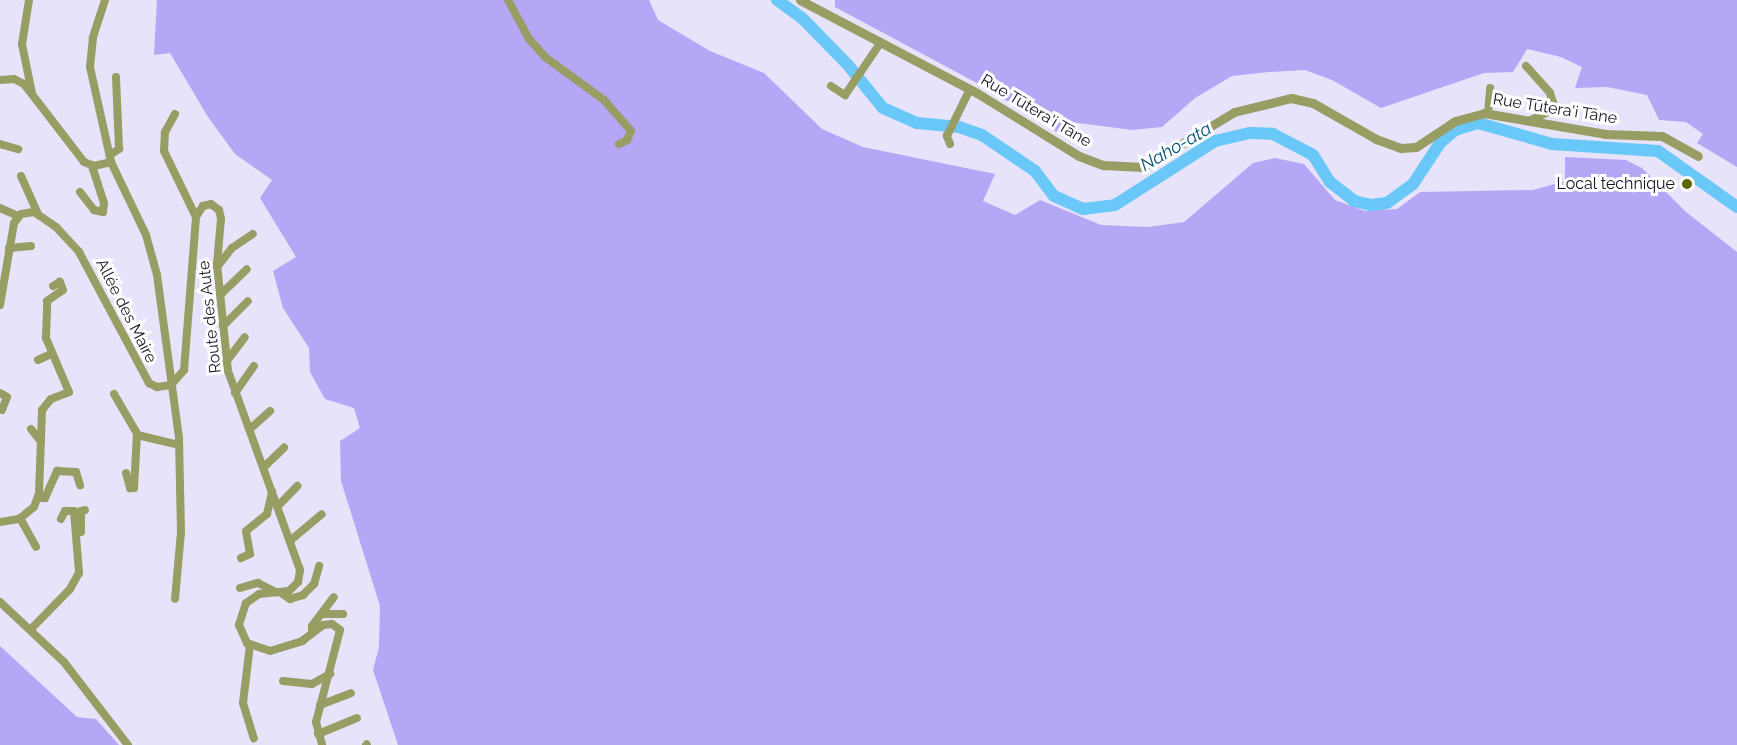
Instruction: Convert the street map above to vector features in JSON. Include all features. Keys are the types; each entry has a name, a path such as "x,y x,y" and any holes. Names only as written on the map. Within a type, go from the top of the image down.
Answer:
{"street":[{"path":"29,0 22,44 32,96"},
{"path":"105,0 90,57 111,159 152,249 179,445 181,532 176,599"},
{"path":"508,0 529,39 545,57 604,100 631,131 627,140 619,144"},
{"name":"Rue Tūtera'i Tāne","path":"800,0 970,89 1079,156 1131,169 1158,160 1234,112 1274,99 1312,103 1376,139 1401,148 1416,147 1468,115 1488,113 1605,134 1662,136 1698,156"},
{"path":"831,86 845,95 881,42"},
{"path":"1526,66 1550,93 1553,102 1548,112 1531,120"},
{"path":"0,80 19,81 84,162 92,165 111,159 119,149 116,77"},
{"path":"1488,113 1490,88"},
{"path":"950,144 947,136 970,89"},
{"path":"176,114 165,132 167,159 196,217"},
{"path":"0,144 18,149"},
{"path":"80,192 94,210 103,212 104,202 92,165"},
{"path":"21,176 38,214"},
{"name":"Route des Aute","path":"171,385 184,370 196,217 207,204 219,210 217,267 226,362 235,393 291,540 300,576 294,587 279,593"},
{"path":"0,208 18,216 27,212 38,214"},
{"name":"Allée des Maire","path":"38,214 73,244 86,263 149,383 157,387 171,385"},
{"path":"0,305 9,248 18,216"},
{"path":"217,267 232,248 253,234"},
{"path":"9,248 32,246"},
{"path":"220,295 247,269"},
{"path":"0,522 20,518 30,512 38,498 42,410 51,399 69,392 51,354 44,328 47,301 63,290 60,282 53,286"},
{"path":"223,326 248,301"},
{"path":"226,362 245,337"},
{"path":"38,360 51,354"},
{"path":"235,393 254,366"},
{"path":"0,393 8,397 2,410"},
{"path":"114,394 138,435 134,488 130,488 126,474"},
{"path":"250,429 270,411"},
{"path":"32,429 41,442"},
{"path":"138,435 179,445"},
{"path":"264,467 284,447"},
{"path":"38,498 45,498 52,475 57,471 74,471 80,485"},
{"path":"278,506 297,486"},
{"path":"241,558 250,554 246,531 267,514 272,490"},
{"path":"61,519 69,510 75,513 78,558"},
{"path":"31,629 70,589 78,558 81,511 85,510"},
{"path":"291,540 322,514"},
{"path":"20,518 36,547"},
{"path":"240,588 258,583 290,599 303,595 314,584 319,566"},
{"path":"254,738 243,703 250,645 239,625 242,609 253,597 279,593"},
{"path":"312,633 312,626 334,597"},
{"path":"0,602 64,662 128,745"},
{"path":"323,614 343,614"},
{"path":"250,645 278,650 328,624 340,630 320,705 318,734 322,745"},
{"path":"282,681 312,684 330,674"},
{"path":"320,705 351,693"},
{"path":"318,734 357,718"}],"shaded area":[{"path":"157,0 649,0 658,20 710,51 764,73 822,129 863,147 995,174 983,201 1015,215 1040,200 1101,225 1148,227 1184,222 1253,163 1275,158 1304,164 1335,200 1365,211 1397,209 1420,192 1533,190 1565,181 1565,157 1626,160 1642,168 1686,212 1737,252 1737,745 398,745 373,670 379,647 380,606 341,481 340,441 360,428 354,408 325,399 310,372 309,348 283,308 273,271 296,257 260,198 272,180 235,154 208,117 170,53 154,55"},
{"path":"835,0 1737,0 1737,167 1697,143 1703,134 1686,122 1659,120 1647,95 1607,87 1575,88 1582,67 1561,57 1527,49 1513,72 1484,73 1381,108 1332,80 1305,70 1269,72 1232,76 1195,98 1162,127 1132,130 1071,122 1058,133 988,89 835,7"},
{"path":"0,646 77,717 96,719 119,745 0,745"}],"waterway":[{"name":"Naho-ata","path":"777,0 802,18 848,65 883,108 917,123 959,127 982,135 1035,171 1054,196 1083,209 1115,205 1215,141 1250,133 1273,134 1313,155 1330,182 1354,201 1371,205 1387,203 1413,184 1440,143 1455,130 1478,123 1552,144 1658,151 1737,207"}],"place":[{"name":"Local technique","path":"1687,184"}]}
